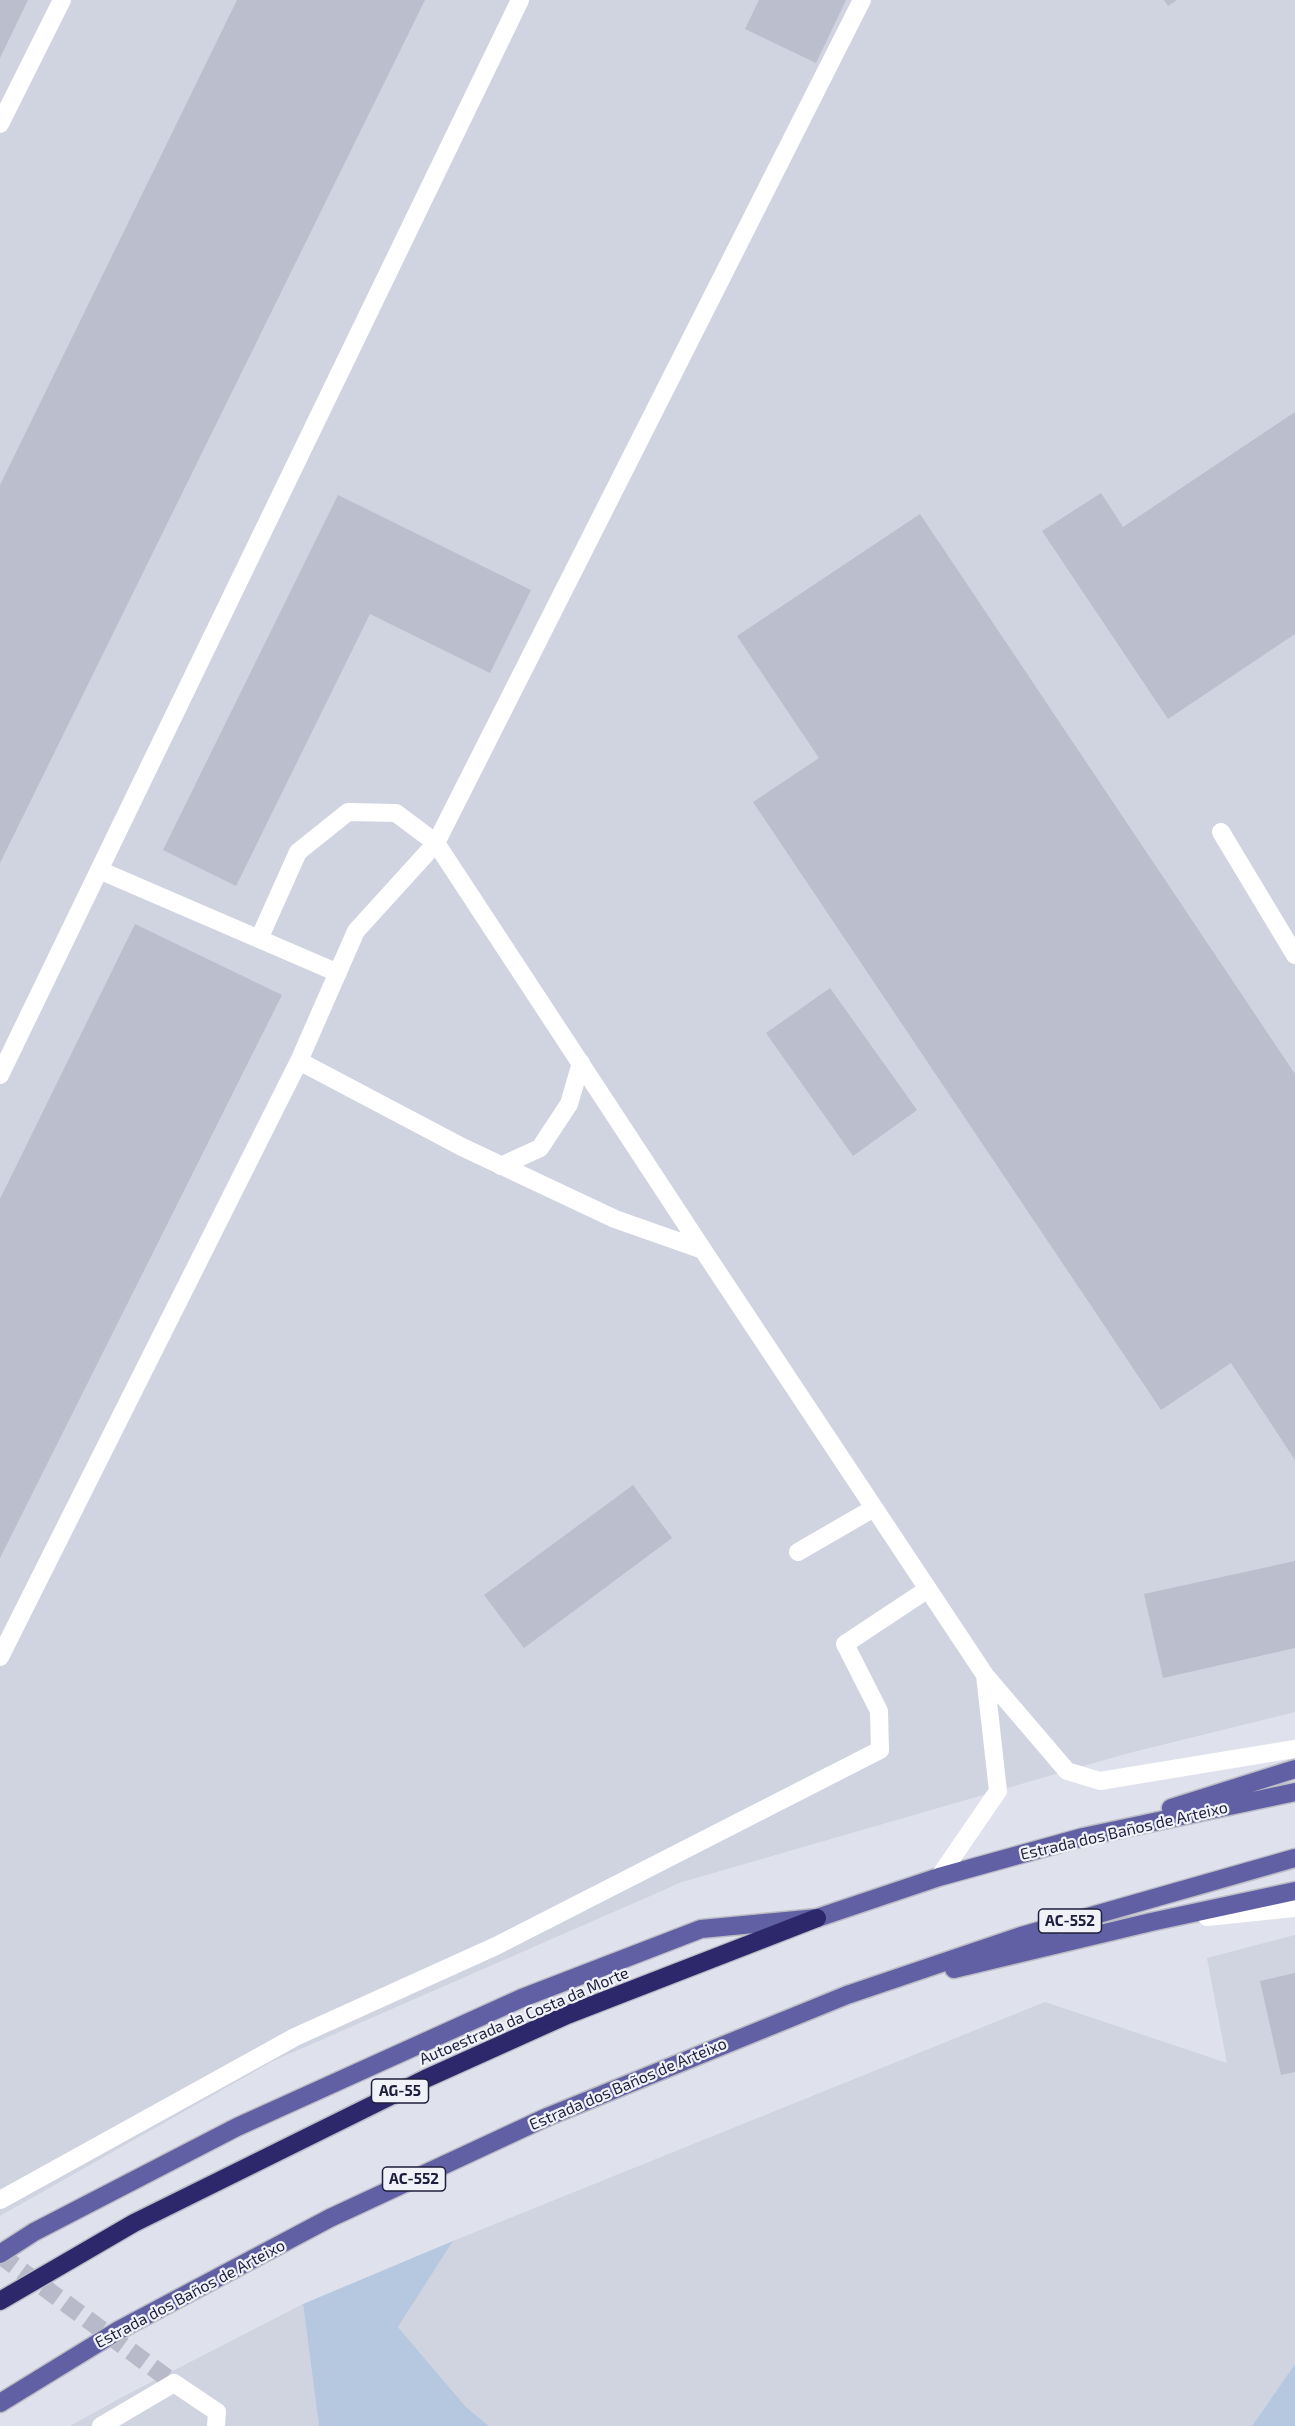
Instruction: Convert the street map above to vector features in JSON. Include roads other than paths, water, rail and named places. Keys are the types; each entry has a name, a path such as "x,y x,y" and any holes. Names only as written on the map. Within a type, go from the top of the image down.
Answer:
{"highway":[{"name":"Autoestrada da Costa da Morte","path":"0,2301 134,2223 426,2079 567,2015 817,1918"}],"main road":[{"path":"1083,1837 1295,1769"},
{"name":"Estrada dos Baños de Arteixo","path":"0,2254 34,2232 237,2127 522,1998 701,1929 817,1918 939,1877 1083,1837 1295,1792"},
{"name":"Estrada dos Baños de Arteixo","path":"0,2403 119,2330 330,2218 547,2117 848,1995 1021,1936 1295,1858"},
{"name":"AC-552","path":"848,1995 1151,1922 1295,1891"}],"lane":[{"path":"0,124 62,0"},
{"path":"0,1075 520,0"},
{"path":"0,1657 299,1061 356,931 436,843 862,0"},
{"path":"259,939 298,852 348,812 396,813 436,843 985,1675 1068,1771 1100,1781 1295,1749"},
{"path":"1221,832 1295,955"},
{"path":"99,870 338,973"},
{"path":"299,1061 462,1147 615,1220 703,1250"},
{"path":"501,1166 540,1149 569,1104 580,1063"},
{"path":"798,1552 874,1508"},
{"path":"0,2200 295,2037 495,1946 880,1750 879,1711 845,1644 928,1589"},
{"path":"939,1877 998,1791 985,1675"},
{"path":"1151,1922 1295,1908"},
{"path":"100,2426 174,2383 218,2412 216,2426"}],"tunnel":[{"path":"0,2255 174,2383"}]}
